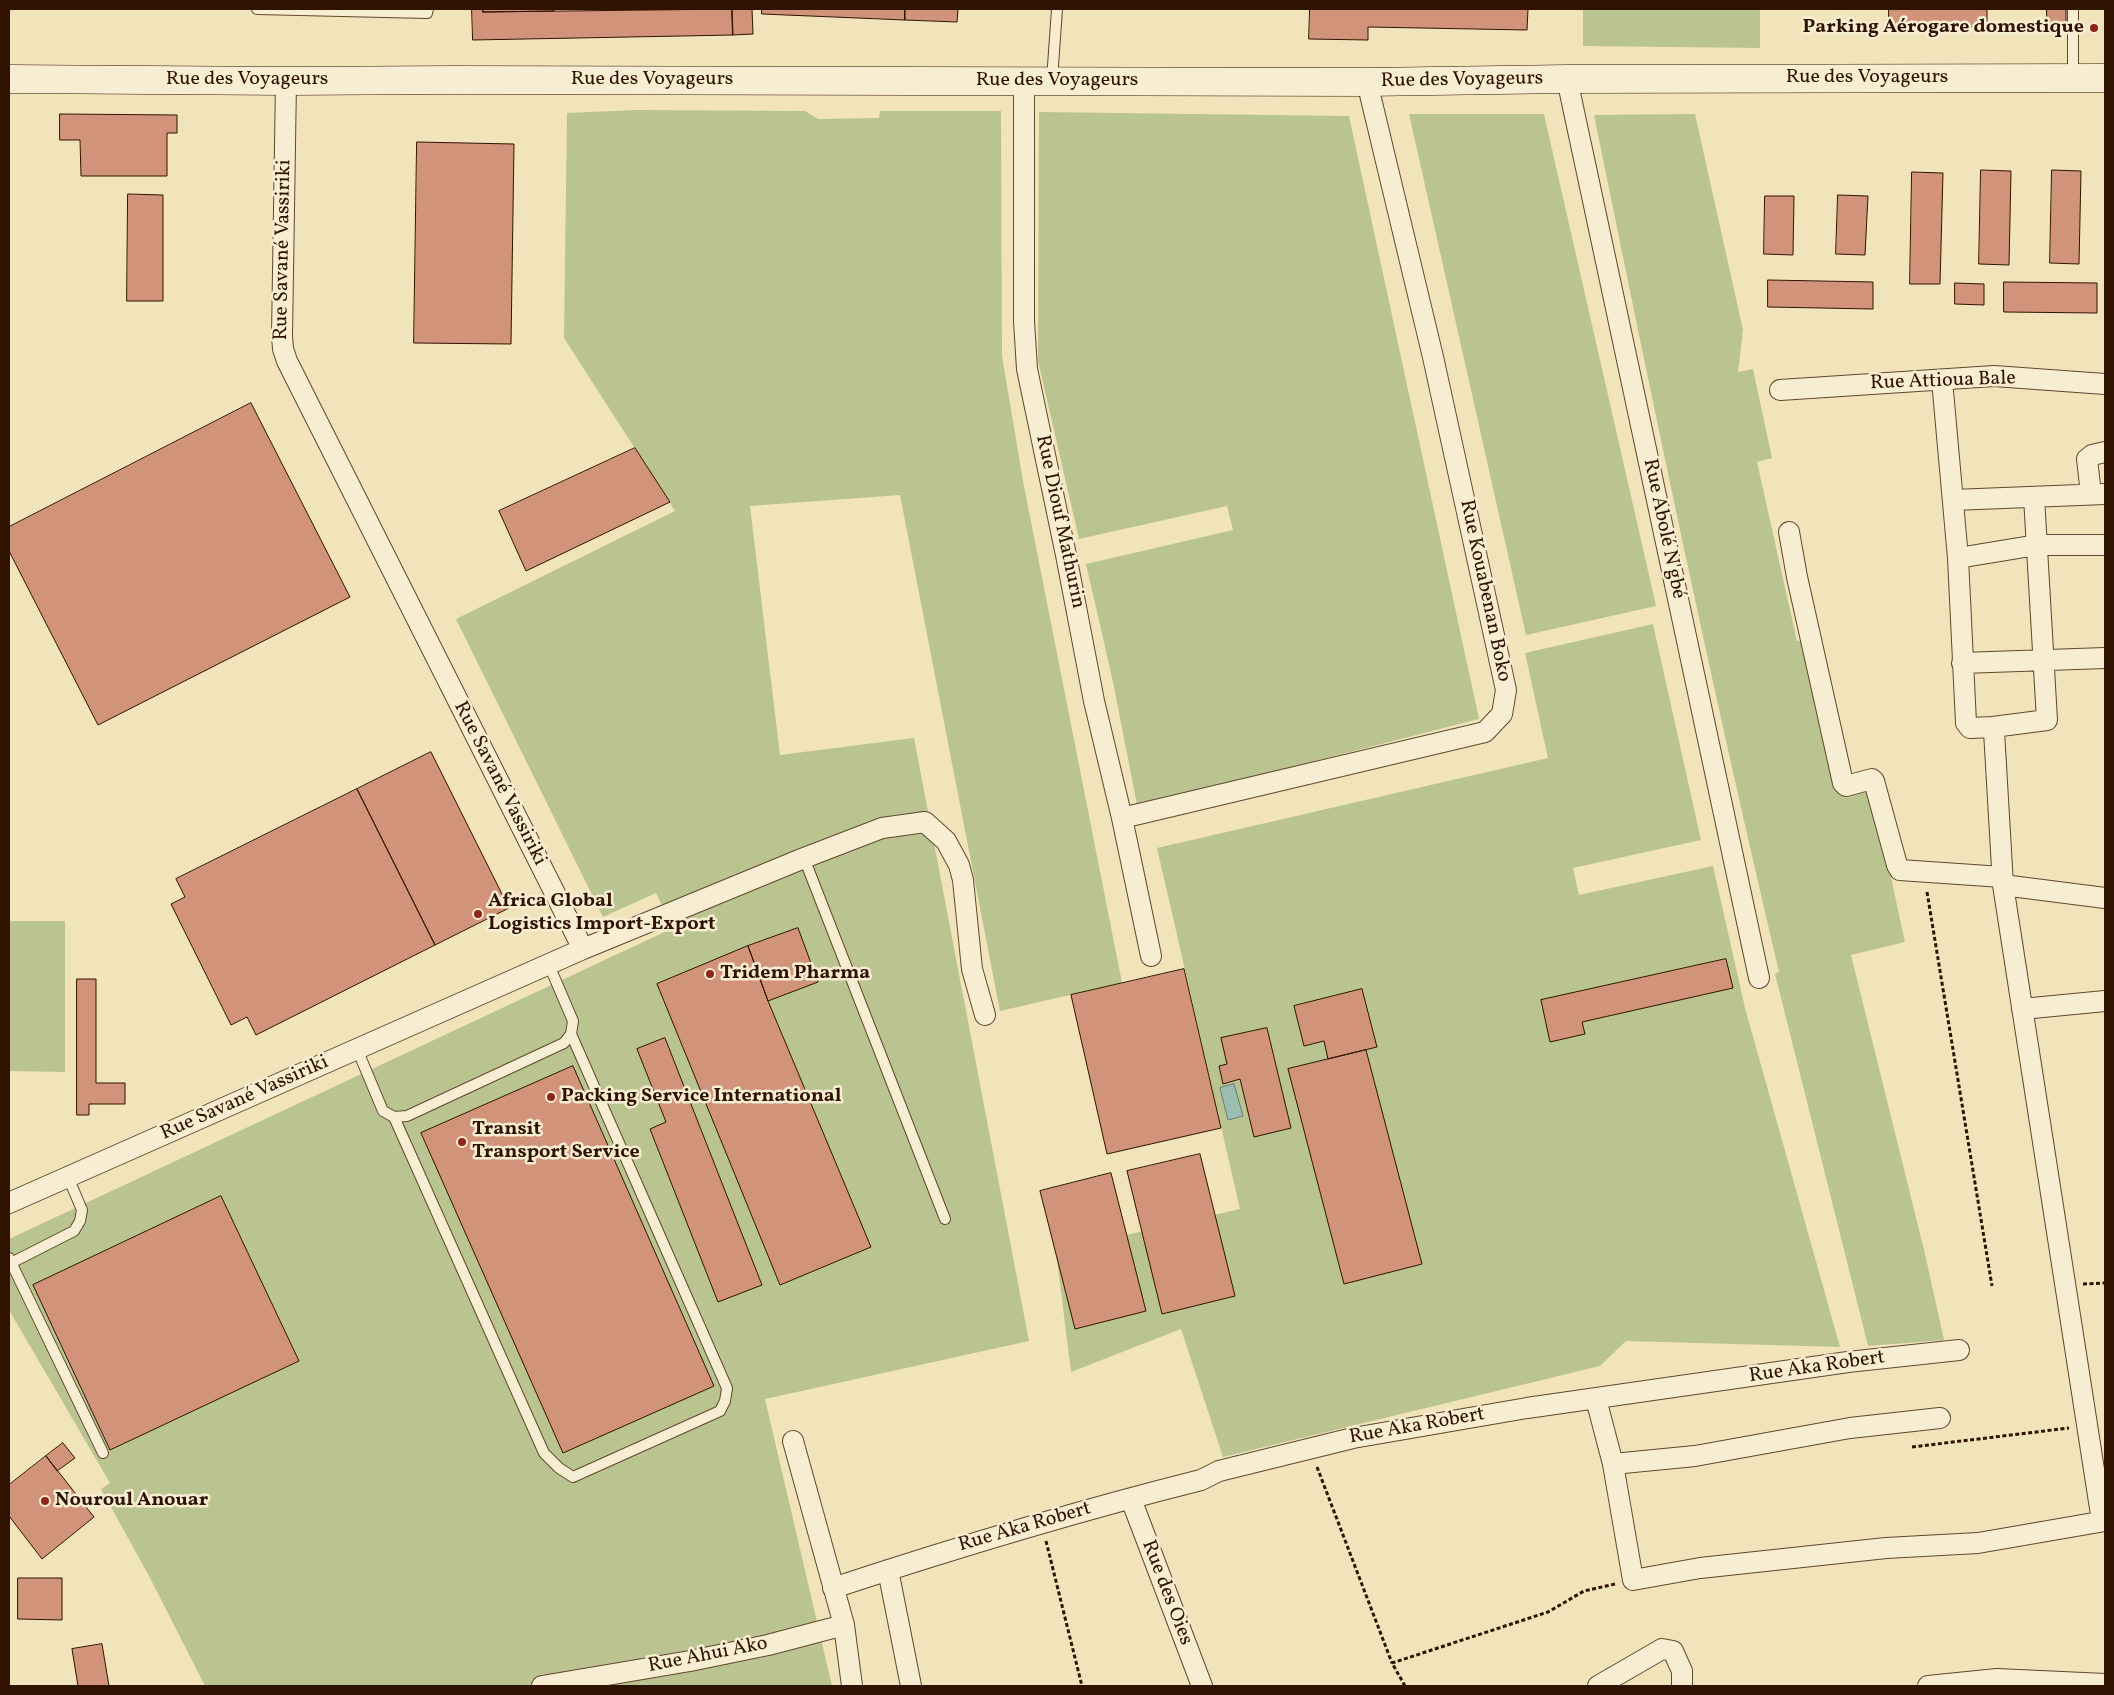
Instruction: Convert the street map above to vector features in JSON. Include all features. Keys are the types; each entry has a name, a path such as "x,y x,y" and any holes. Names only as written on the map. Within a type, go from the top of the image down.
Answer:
{"street":[{"name":"Rue des Voyageurs","path":"9,79 1367,82 1567,79 2105,78"},
{"name":"Rue Abolé N'gbé","path":"1567,79 1759,978"},
{"name":"Rue Savané Vassiriki","path":"9,1204 583,950 287,361 283,349 282,336 286,81"},
{"name":"Rue Diouf Mathurin","path":"1024,81 1024,321 1027,369 1094,701 1122,818 1151,956"},
{"name":"Rue Kouabenan Boko","path":"1122,818 1485,732 1502,714 1506,690 1433,357 1367,82"},
{"name":"Rue Attioua Bale","path":"1780,390 1994,376 2105,384"},
{"path":"1942,380 1958,558 1962,663 1967,726 1970,728 2048,720 2034,497"},
{"path":"1953,500 2098,494 2087,459 2092,455 2105,452"},
{"path":"1790,532 1797,577 1843,784 1846,786 1874,781 1900,870 2002,881 2105,898"},
{"path":"1958,558 2037,545 2105,545"},
{"path":"1962,663 2105,658"},
{"path":"1596,1399 1613,1464 1633,1580 1700,1568 1886,1548 1978,1543 2104,1521 2087,1426 2002,881 1992,727"},
{"path":"583,950 804,858 882,828 925,822 946,841 959,865 963,880 972,968 985,1015"},
{"path":"2022,1009 2105,1001"},
{"name":"Rue Aka Robert","path":"834,1588 1041,1522 1201,1480 1219,1472 1353,1438 1517,1409 1848,1362 1959,1350"},
{"path":"1613,1464 1696,1456 1850,1428 1940,1418"},
{"path":"794,1442 844,1625 852,1686"},
{"name":"Rue des Oies","path":"1131,1499 1202,1686"},
{"path":"888,1570 911,1686"},
{"name":"Rue Ahui Ako","path":"542,1686 748,1649 844,1625"},
{"path":"1598,1686 1662,1649 1673,1651 1682,1671 1682,1686"},
{"path":"1928,1686 1997,1679 2105,1684"}],"lane":[{"path":"257,9 428,13 428,9"},
{"path":"1052,80 1057,9"},
{"path":"2073,9 2073,78"},
{"path":"804,858 946,1219"},
{"path":"357,1050 383,1112 394,1116 407,1116 564,1043 571,1034 573,1021 549,965"},
{"path":"394,1116 544,1453 559,1468 573,1477 720,1411 726,1401 727,1388 571,1034"},
{"path":"68,1177 82,1210 80,1221 74,1231 10,1260 103,1453"}],"path":[{"path":"1923,873 1992,1286"},
{"path":"1912,1447 2087,1426"},
{"path":"1309,1448 1392,1663 1405,1686"},
{"path":"1041,1522 1082,1686"},
{"path":"1392,1663 1548,1612 1584,1591 1633,1580"}],"green space":[{"path":"1583,9 1760,9 1760,48 1583,46"},
{"path":"637,110 805,111 818,119 879,118 880,111 1001,111 1002,356 1023,481 1122,983 1000,1011 900,495 750,506 780,755 914,738 1029,1341 765,1399 832,1686 205,1686 149,1576 101,1489 110,1483 9,1310 9,1239 673,928 656,893 603,917 456,619 675,511 564,338 567,113"},
{"path":"1039,112 1349,116 1479,719 1137,805 1113,682 1086,564 1233,530 1227,506 1079,539 1038,361"},
{"path":"1409,114 1544,114 1656,606 1526,635"},
{"path":"1695,114 1743,330 1738,372 1753,369 1772,458 1757,462 1797,641 1806,640 1839,792 1871,785 1905,942 1851,955 1925,1254 1944,1340 1868,1346 1775,974 1779,972 1683,544 1594,115"},
{"path":"1653,624 1701,840 1573,868 1579,895 1713,866 1745,1008 1840,1347 1626,1341 1600,1366 1223,1457 1181,1329 1071,1372 1056,1251 1240,1209 1157,848 1548,758 1525,653"},
{"path":"9,921 65,921 65,1072 9,1071"}],"water":[{"path":"1234,1084 1243,1116 1228,1120 1220,1088"}],"building":[{"path":"472,9 483,9 483,12 732,9 733,35 473,40"},
{"path":"483,9 554,9 554,11 483,12"},
{"path":"732,9 752,9 753,34 733,35"},
{"path":"762,9 905,9 905,20 762,14"},
{"path":"905,9 958,9 957,22 905,20"},
{"path":"1310,9 1528,9 1527,30 1368,27 1368,40 1309,39"},
{"path":"1889,9 1987,9 1987,27 1889,26"},
{"path":"2047,9 2066,9 2066,31 2047,30"},
{"path":"60,114 177,115 177,133 167,133 167,176 81,176 80,140 60,140"},
{"path":"417,142 514,144 511,344 414,343"},
{"path":"1981,170 2011,171 2009,265 1979,264"},
{"path":"2052,170 2081,171 2079,264 2050,263"},
{"path":"1912,172 1943,173 1940,284 1910,284"},
{"path":"128,194 163,195 163,301 127,301"},
{"path":"1838,195 1868,196 1865,255 1836,254"},
{"path":"1765,196 1794,196 1793,255 1764,254"},
{"path":"1768,280 1873,282 1873,309 1768,307"},
{"path":"2004,282 2097,283 2097,313 2004,312"},
{"path":"1955,283 1984,284 1984,305 1955,304"},
{"path":"251,403 350,597 98,725 9,551 9,527"},
{"path":"635,448 670,502 526,571 499,511"},
{"path":"431,752 509,908 435,945 357,789"},
{"path":"357,789 435,945 256,1035 247,1017 231,1025 171,904 185,897 176,879"},
{"path":"798,928 818,982 768,1001 748,946"},
{"path":"748,946 768,1001 871,1247 780,1285 657,984"},
{"path":"1726,959 1733,988 1582,1022 1585,1034 1550,1042 1541,1000"},
{"path":"1184,969 1221,1128 1107,1154 1071,995"},
{"path":"77,979 96,979 96,1083 125,1083 125,1104 89,1104 89,1115 77,1115"},
{"path":"1362,989 1377,1047 1328,1059 1324,1041 1304,1046 1294,1006"},
{"path":"1267,1028 1291,1128 1254,1137 1240,1079 1223,1084 1219,1066 1227,1064 1221,1038"},
{"path":"665,1038 762,1285 718,1302 650,1129 666,1122 637,1049"},
{"path":"1366,1050 1422,1264 1344,1284 1288,1069"},
{"path":"573,1066 714,1386 563,1453 421,1133"},
{"path":"1200,1154 1235,1296 1162,1314 1127,1171"},
{"path":"1111,1173 1146,1311 1075,1329 1040,1191"},
{"path":"221,1196 299,1361 110,1450 33,1285"},
{"path":"63,1443 75,1458 57,1471 46,1456"},
{"name":"Nouroul Anouar","path":"46,1456 94,1517 42,1559 9,1516 9,1485"},
{"path":"18,1578 62,1578 62,1620 18,1619"},
{"path":"102,1644 109,1686 78,1686 72,1649"}],"place":[{"name":"Parking Aérogare domestique","path":"2094,28"},
{"name":"Africa Global Logistics Import-Export","path":"478,914"},
{"name":"Tridem Pharma","path":"710,974"},
{"name":"Packing Service International","path":"551,1097"},
{"name":"Transit Transport Service","path":"462,1142"},
{"name":"Nouroul Anouar","path":"45,1501"}]}
